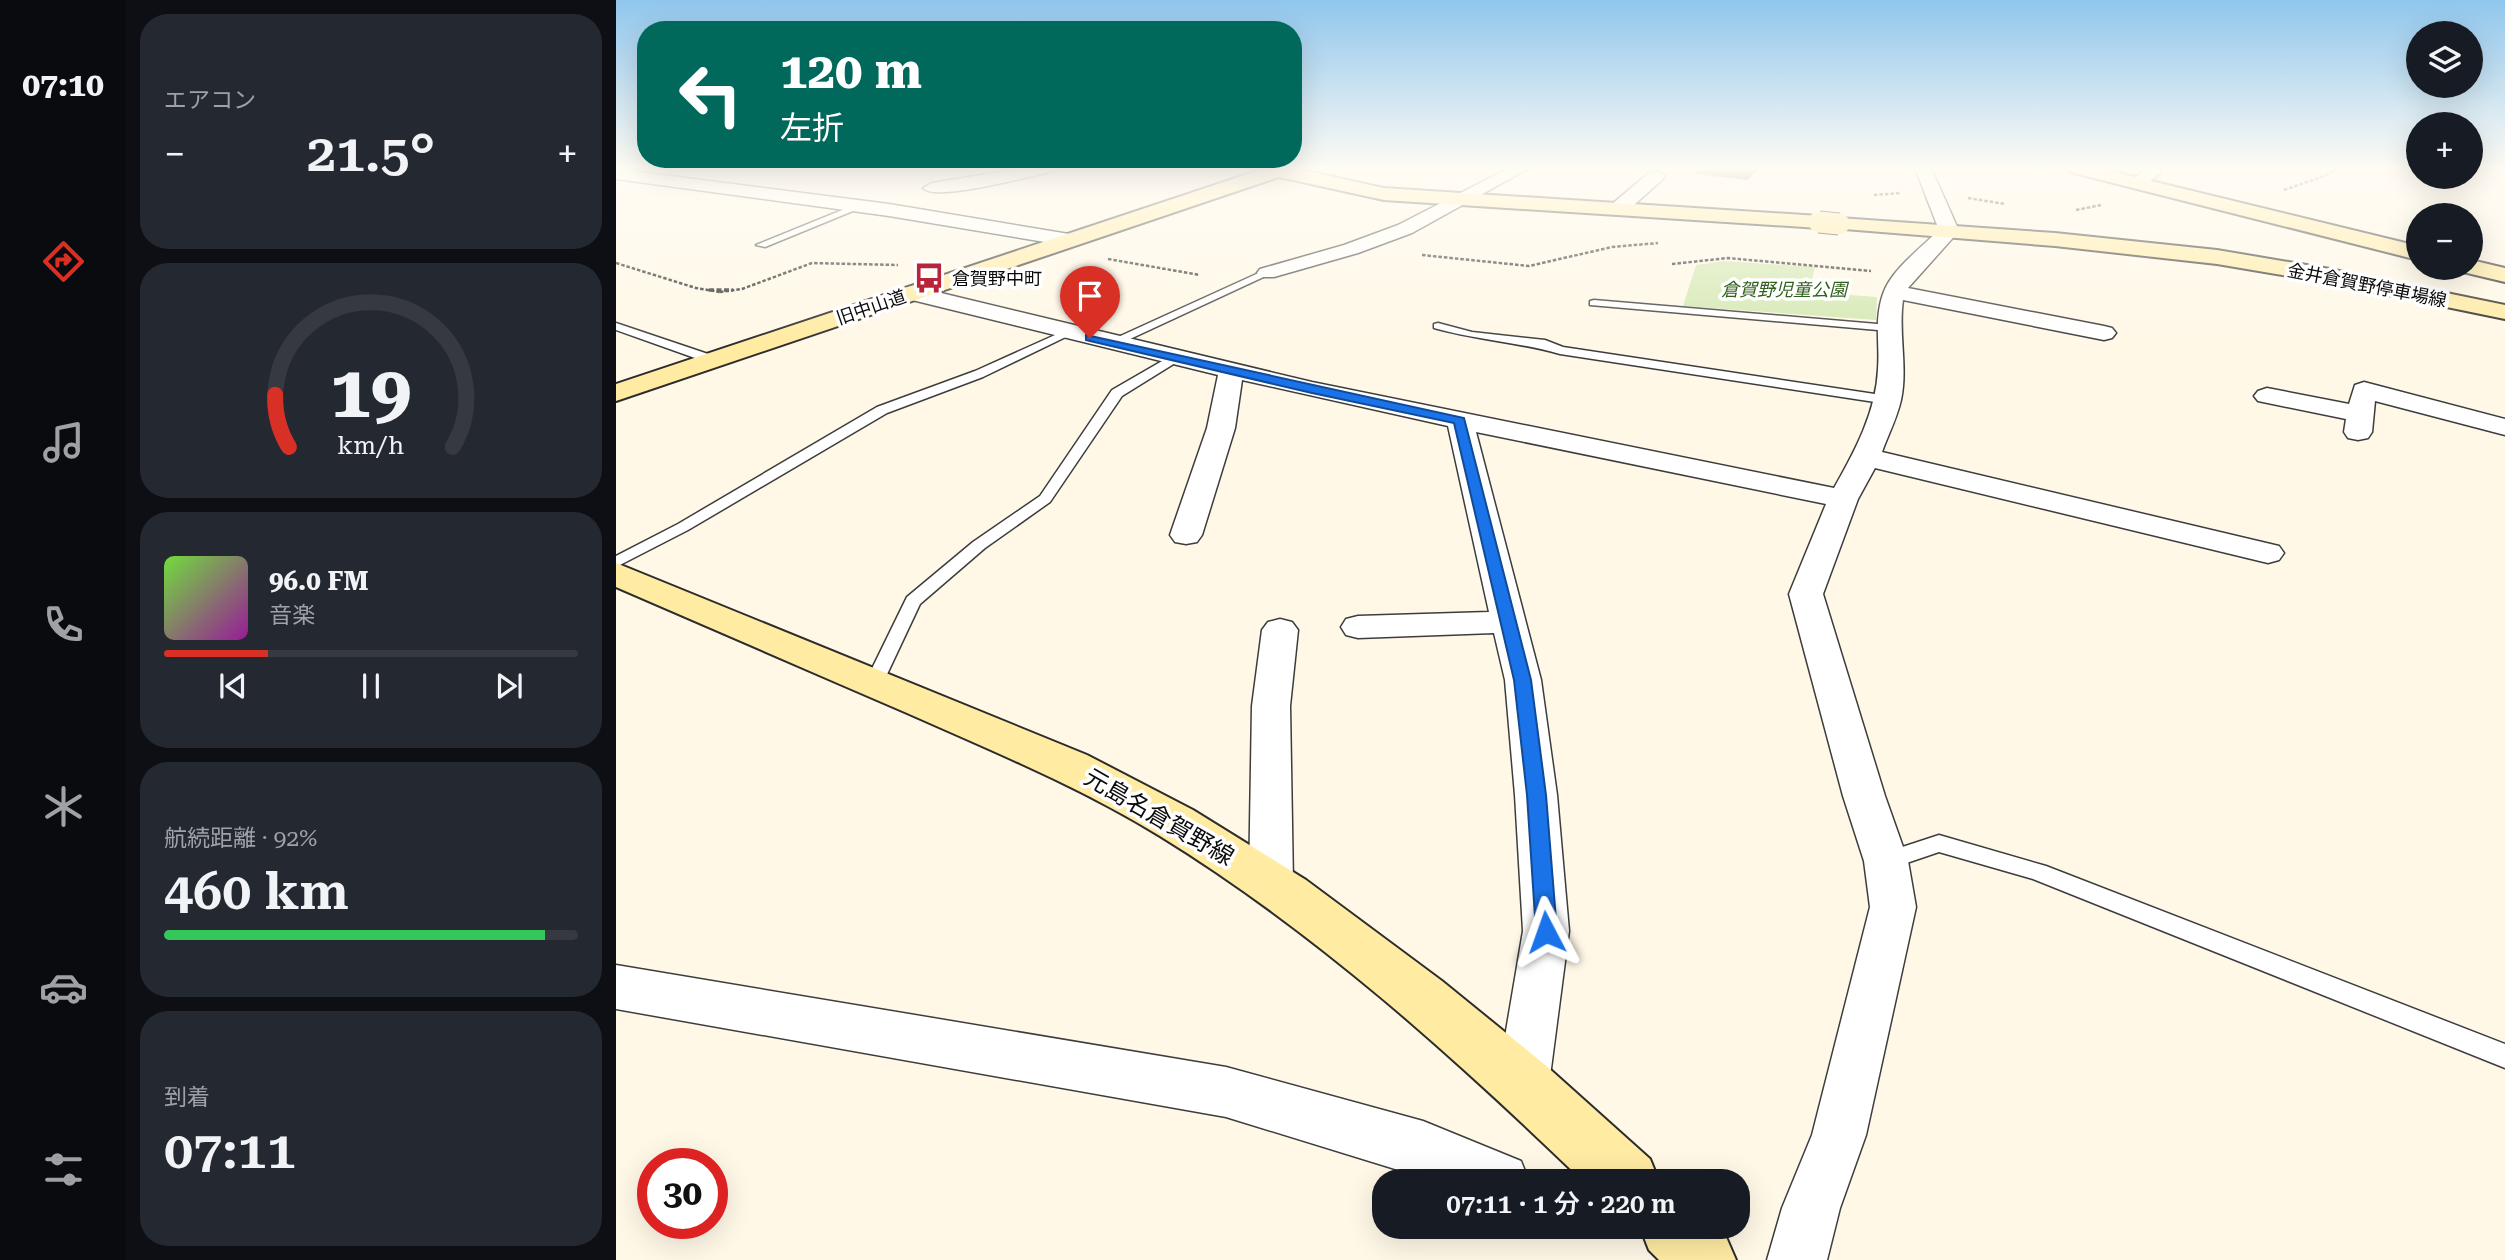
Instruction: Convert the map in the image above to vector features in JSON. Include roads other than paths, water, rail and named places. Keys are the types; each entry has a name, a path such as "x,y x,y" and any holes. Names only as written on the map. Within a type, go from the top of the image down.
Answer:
{"main road":[{"name":"旧中山道","path":"616,393 1108,227"},
{"name":"金井倉賀野停車場線","path":"1879,227 2123,246 2273,266 2505,312"},
{"path":"2326,227 2406,250"},
{"path":"2483,270 2505,275"},
{"name":"元島名倉賀野線","path":"616,574 1071,766 1176,823 1271,883 1423,998 1523,1084 1615,1169"},
{"path":"1683,1239 1703,1260"}],"street":[{"path":"992,227 1069,240"},
{"path":"1267,273 1351,249 1409,227"},
{"path":"1797,1260 1811,1208 1839,1135 1893,907 1886,861 1864,796 1806,594 1843,499 1866,457 1888,400 1896,298 1948,232 1946,227"},
{"path":"912,293 1068,333 1231,370 1843,499"},
{"path":"1896,298 2104,333"},
{"path":"1186,536 1222,428 1231,370"},
{"path":"2267,396 2359,423 2364,390 2505,427"},
{"path":"1460,420 1523,680 1536,795 1546,932 1523,1084"},
{"path":"1866,457 2268,553"},
{"path":"1358,627 1508,622"},
{"path":"1271,883 1271,706 1280,631"},
{"path":"616,987 1226,1092 1423,1149 1472,1169"}],"lane":[{"path":"761,245 807,227"},
{"path":"1111,343 1267,273"},
{"path":"1594,303 1896,298"},
{"path":"616,326 713,360"},
{"path":"1438,326 1472,335 1545,344 1560,350 1888,400"},
{"path":"616,562 683,527 882,410 979,374 1068,333"},
{"path":"874,683 913,601 979,545 1045,499 1117,393 1176,357"},
{"path":"1886,861 1939,843 2038,872 2505,1056"}],"place":[{"name":"倉賀野中町","path":"929,278"}],"park label":[{"name":"倉賀野児童公園","path":"1784,289"}]}
